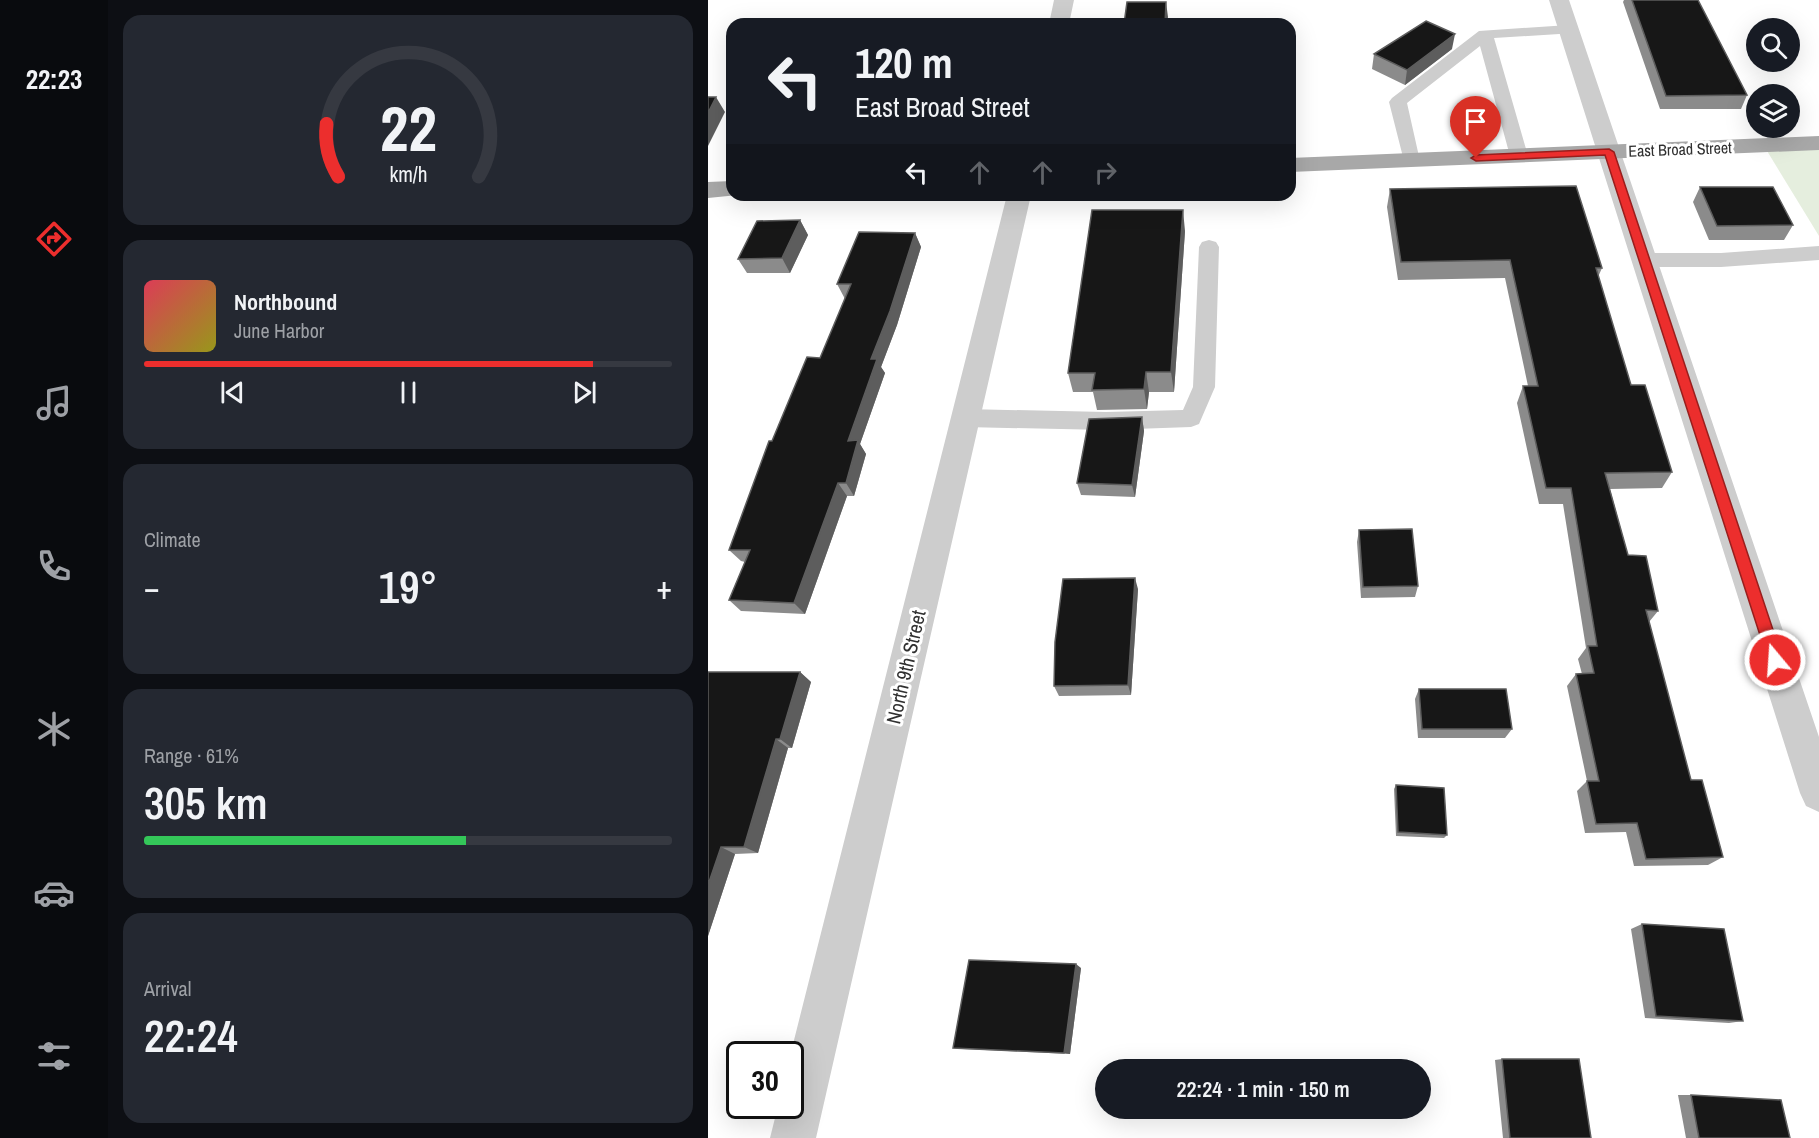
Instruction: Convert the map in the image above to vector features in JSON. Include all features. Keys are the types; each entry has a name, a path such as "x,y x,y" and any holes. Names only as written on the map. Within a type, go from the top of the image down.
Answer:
{"main road":[{"name":"East Broad Street","path":"1296,165 1819,143"},
{"path":"708,190 726,189"}],"street":[{"path":"1060,18 1064,0"},
{"path":"1559,0 1819,793"},
{"name":"North 9th Street","path":"793,1138 1018,201"}],"lane":[{"path":"1410,160 1398,102 1485,34 1569,30"},
{"path":"1485,34 1519,156"},
{"path":"966,418 1106,421 1191,418 1204,387 1209,247"},
{"path":"1644,260 1721,260 1819,253"}],"green space":[{"path":"1819,143 1819,236 1764,146"}],"building":[{"path":"1632,0 1698,0 1746,93 1746,95 1666,96"},
{"path":"1127,2 1166,2 1165,18 1125,18"},
{"path":"1426,21 1455,34 1407,70 1374,54"},
{"path":"708,97 716,97 708,113"},
{"path":"1576,186 1602,268 1596,268 1631,385 1645,385 1672,472 1605,473 1628,555 1646,556 1658,611 1646,610 1691,780 1702,780 1723,857 1646,859 1637,823 1596,824 1587,781 1599,781 1576,674 1594,673 1588,646 1597,646 1571,488 1546,488 1523,386 1538,386 1510,260 1401,262 1390,189"},
{"path":"1700,187 1773,187 1793,225 1717,226"},
{"path":"1092,210 1183,210 1171,372 1146,372 1144,389 1092,390 1095,373 1068,373"},
{"path":"800,220 782,258 738,259 757,221"},
{"path":"859,232 915,233 890,311 871,359 877,359 848,441 858,440 846,483 838,483 794,603 729,600 750,550 729,550 769,441 772,441 807,357 820,358 851,284 837,284"},
{"path":"1142,417 1132,485 1077,483 1089,419"},
{"path":"1412,529 1418,586 1363,587 1359,530"},
{"path":"1135,578 1128,685 1054,686 1055,642 1063,579"},
{"path":"708,672 800,672 780,739 776,739 744,847 721,847 708,885"},
{"path":"1419,689 1506,689 1512,729 1422,729"},
{"path":"1396,785 1444,788 1447,835 1398,832"},
{"path":"1642,924 1724,929 1743,1021 1656,1016"},
{"path":"969,960 1076,964 1064,1053 953,1048"},
{"path":"1502,1059 1579,1059 1591,1138 1510,1138"},
{"path":"1691,1095 1781,1100 1790,1138 1699,1138"}],"route":[{"path":"1476,158 1609,152 1775,660"}]}
